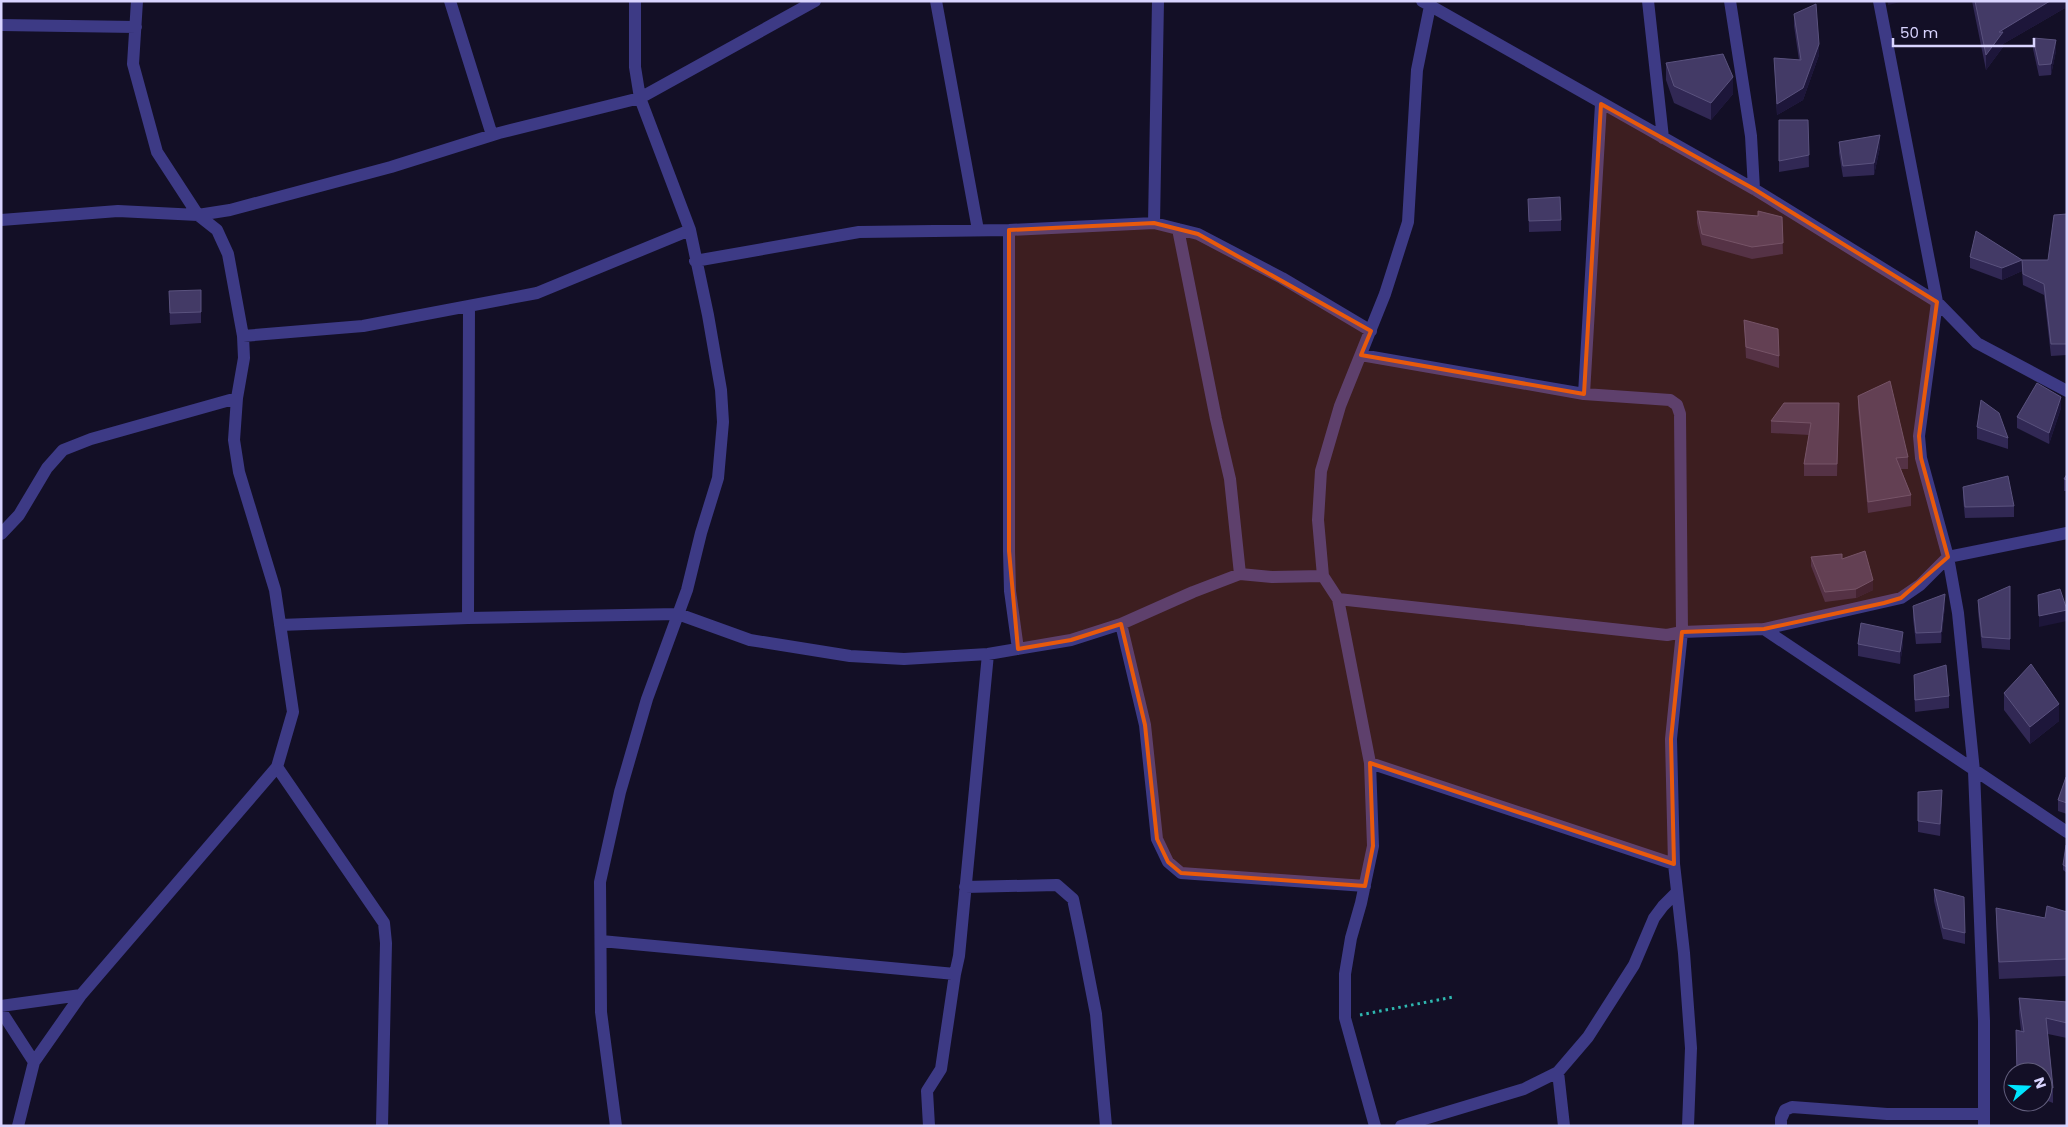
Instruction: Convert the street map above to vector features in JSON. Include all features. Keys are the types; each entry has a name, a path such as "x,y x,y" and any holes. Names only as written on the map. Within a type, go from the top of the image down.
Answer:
{"street":[{"path":"18,1126 34,1062 81,995 277,767 293,712 275,590 238,472 234,440 237,398 244,358 243,336 228,254 217,230 198,215 157,152 134,64 137,1"},
{"path":"450,1 492,135"},
{"path":"616,1126 601,1012 602,941 600,882 620,792 647,699 687,590 701,533 718,478 723,422 721,390 708,315 690,230 640,98 635,67 635,1"},
{"path":"1,220 118,211 198,215 230,210 391,167 492,135 640,98 815,1"},
{"path":"936,1 978,230"},
{"path":"1154,223 1158,1"},
{"path":"1648,1 1663,138"},
{"path":"1730,1 1751,136 1754,189"},
{"path":"1781,1126 1781,1119 1785,1110 1792,1107 1984,1120 1984,1021 1974,771 1958,613 1948,557 1920,458 1919,436 1937,302 1879,1"},
{"path":"1375,1126 1345,1018 1345,974 1350,938 1373,846 1370,763 1338,599 1323,576 1318,520 1320,471 1340,406 1371,331 1408,222 1417,70 1428,3 1754,189 1937,302 1977,343 2067,391"},
{"path":"1,25 136,27"},
{"path":"1584,394 1602,104"},
{"path":"696,261 859,232 1009,230 1154,223 1198,234 1282,278 1371,331"},
{"path":"1178,229 1230,478 1240,574"},
{"path":"243,336 363,326 537,292 690,230"},
{"path":"1009,230 1009,551 1010,590 1018,650"},
{"path":"468,618 469,306"},
{"path":"1362,355 1584,394 1670,400 1677,405 1682,428 1682,632 1671,739 1674,864 1684,952 1691,1048 1688,1126"},
{"path":"1,534 19,515 47,468 63,450 90,439 237,398"},
{"path":"1338,599 1667,635 1682,632 1764,629 1901,598 1920,584 1948,557 2067,533"},
{"path":"280,625 468,618 678,614 750,640 850,656 904,660 988,654 1071,640 1122,624 1193,592 1240,574 1272,577 1323,576"},
{"path":"1122,624 1145,725 1157,839 1168,862 1181,873 1364,886"},
{"path":"1764,629 2067,832"},
{"path":"929,1126 927,1091 941,1069 959,956 988,654"},
{"path":"1370,763 1674,864"},
{"path":"277,767 384,922 386,943 382,1126"},
{"path":"965,887 1057,885 1073,898 1096,1014 1106,1126"},
{"path":"1401,1126 1524,1089 1558,1072 1588,1037 1634,965 1654,918 1677,892"},
{"path":"602,941 955,974"},
{"path":"1,1006 81,995"},
{"path":"1,1010 34,1062"},
{"path":"1558,1072 1564,1126"}],"path":[{"path":"1345,1018 1453,997"}],"highlighted area":[{"path":"1601,104 1754,189 1937,302 1919,436 1921,458 1948,557 1901,598 1884,603 1764,629 1682,632 1671,739 1674,864 1370,763 1373,846 1365,886 1181,873 1168,862 1157,839 1145,725 1121,624 1071,640 1018,649 1009,551 1009,230 1154,223 1198,234 1371,331 1361,355 1584,394"}],"building":[{"path":"1975,1 2050,1 1999,32 2003,32 1986,55"},
{"path":"1816,4 1819,44 1803,88 1777,104 1774,58 1801,60 1794,14"},
{"path":"2033,38 2056,40 2051,64 2039,65"},
{"path":"1723,54 1733,77 1711,103 1674,86 1666,63"},
{"path":"1779,120 1808,120 1809,155 1779,161"},
{"path":"1880,135 1874,163 1843,166 1839,142"},
{"path":"1560,197 1561,220 1529,221 1528,199"},
{"path":"1697,211 1758,216 1758,211 1782,217 1783,243 1752,247 1702,234"},
{"path":"2067,214 2067,344 2051,344 2044,284 2023,274 2022,260 2048,260 2054,215"},
{"path":"1976,231 2022,260 2002,268 1970,257"},
{"path":"201,290 201,312 170,313 169,291"},
{"path":"1744,320 1778,329 1779,356 1746,347"},
{"path":"1890,381 1908,457 1896,458 1911,495 1868,502 1858,396"},
{"path":"2037,383 2061,397 2049,433 2017,417"},
{"path":"1981,400 1999,413 2008,438 1977,427"},
{"path":"1784,403 1839,403 1837,464 1804,464 1811,423 1771,421"},
{"path":"2008,476 2014,506 1965,507 1963,487"},
{"path":"1865,551 1873,580 1856,589 1825,592 1811,557 1842,554 1842,559"},
{"path":"2010,586 2010,639 1982,637 1978,600"},
{"path":"2060,589 2067,610 2039,616 2038,595"},
{"path":"1945,594 1941,632 1916,633 1913,606"},
{"path":"1861,623 1903,632 1900,652 1858,644"},
{"path":"2031,664 2059,704 2030,727 2004,693"},
{"path":"1946,665 1949,696 1915,700 1914,675"},
{"path":"2067,777 2067,803 2058,800"},
{"path":"1942,790 1940,824 1918,821 1918,792"},
{"path":"2067,845 2067,867 2063,865"},
{"path":"1934,889 1964,897 1965,933 1943,928"},
{"path":"2047,906 2067,912 2067,959 1999,962 1996,908 2045,918"},
{"path":"2019,998 2067,1002 2067,1023 2046,1018 2050,1062 2017,1062 2016,1030 2024,1032"}]}
